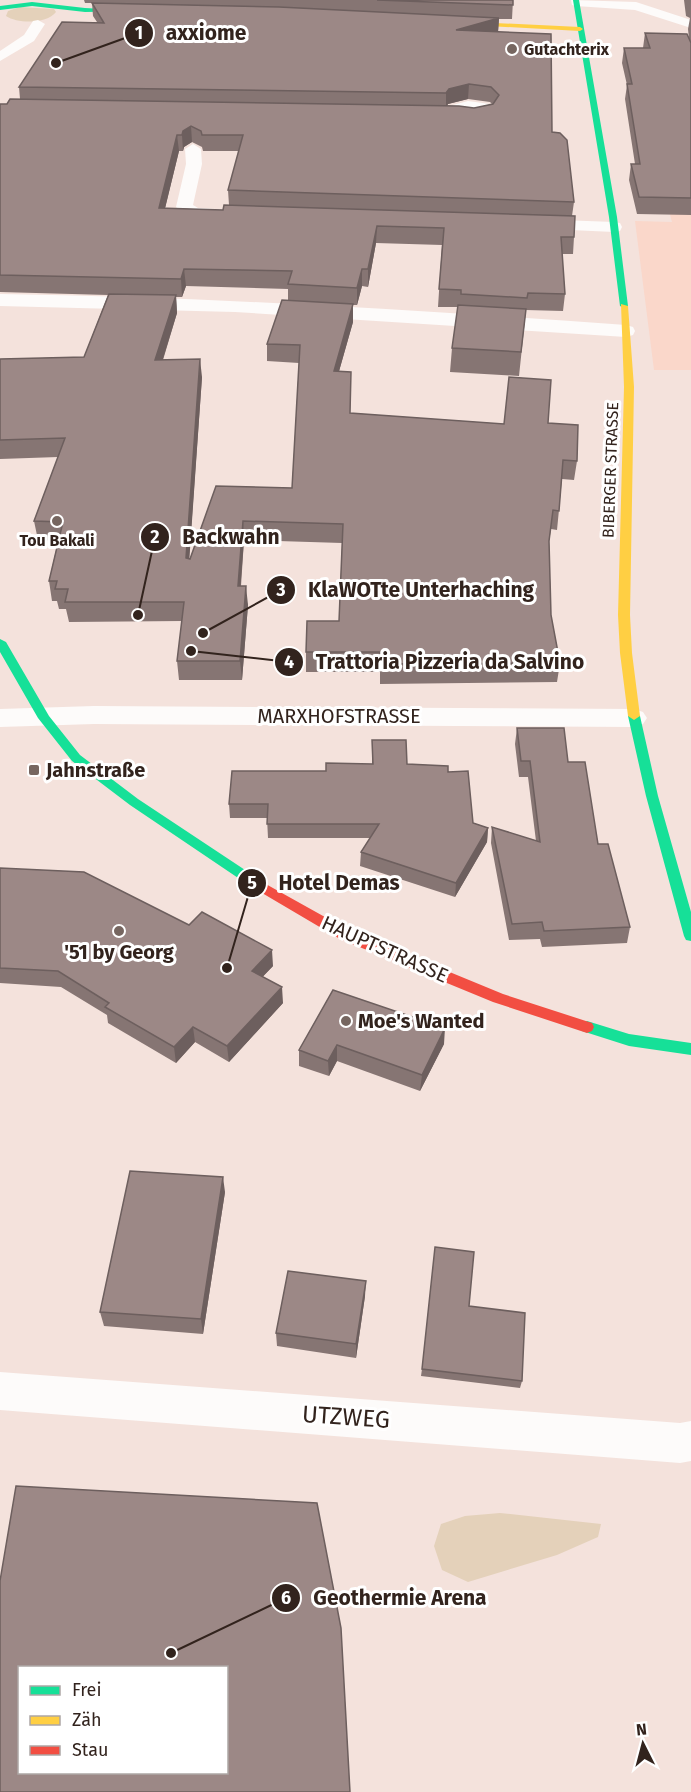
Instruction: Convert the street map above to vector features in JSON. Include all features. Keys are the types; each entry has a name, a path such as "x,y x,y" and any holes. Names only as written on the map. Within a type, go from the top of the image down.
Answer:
{"main road":[{"name":"BIBERGER STRASSE","path":"576,1 614,226 626,331 630,446 623,574 626,654 634,718 691,936"},
{"path":"0,8 21,2 86,10 151,13"},
{"path":"17,28 39,24 55,7"},
{"path":"439,22 580,29"},
{"name":"HAUPTSTRASSE","path":"0,642 44,718 76,758 134,802 243,876 345,935 498,998 629,1040 691,1049"}],"street":[{"path":"576,1 636,6 691,24"},
{"path":"0,57 29,38 39,24"},
{"path":"15,46 17,28"},
{"path":"435,115 458,115"},
{"path":"193,149 194,164 184,207 195,213 242,215"},
{"path":"514,223 614,226"},
{"path":"0,300 339,312 626,331"},
{"name":"MARXHOFSTRASSE","path":"0,718 94,715 634,718"},
{"name":"UTZWEG","path":"0,1391 680,1443 691,1441"}],"shaded area":[{"path":"20,7 54,9 56,12 46,19 32,22 6,16 8,11"},
{"path":"691,181 691,370 654,370 635,221 672,222 664,192"},
{"path":"500,1513 601,1524 598,1537 557,1555 468,1582 442,1570 434,1546 441,1524 465,1516"}],"building":[{"path":"377,0 513,0 513,5"},
{"path":"92,3 279,7 499,18 456,30 551,34 552,132 560,133 567,140 574,202 228,190 243,135 202,135 201,131 191,126 183,131 182,135 177,135 159,208 223,210 224,205 575,216 574,237 561,237 565,294 528,293 527,298 461,294 461,290 439,289 444,228 377,226 368,269 362,269 357,288 288,284 292,271 184,269 181,279 0,275 0,104 7,104 10,99 474,108 493,104 499,95 491,87 469,84 449,89 446,93 19,87 62,22 104,23"},
{"path":"645,33 687,34 691,43 691,198 639,197 631,164 640,164 627,84 632,84 624,48 650,48"},
{"path":"109,294 176,295 155,360 200,359 186,558 190,559 216,486 292,488 300,345 267,344 282,300 353,304 334,371 351,372 350,413 504,424 509,377 551,380 548,423 578,425 577,461 563,460 559,511 553,510 549,541 551,615 560,663 380,664 380,652 306,652 307,621 339,621 343,524 243,521 238,586 246,586 240,661 177,661 184,602 65,602 68,589 55,589 57,581 49,581 63,522 34,521 65,438 0,440 0,359 84,357"},
{"path":"458,305 526,309 521,352 452,348"},
{"path":"517,728 564,728 568,762 585,762 598,844 608,844 630,927 544,931 542,922 512,924 492,827 540,842 530,761 521,761"},
{"path":"372,740 406,740 407,764 448,766 448,772 468,771 473,823 488,828 456,883 361,852 379,824 267,824 268,804 229,804 232,771 326,771 326,763 373,764"},
{"path":"0,868 84,872 189,925 202,912 272,950 252,971 282,987 227,1046 193,1027 174,1047 105,1007 109,1003 58,971 0,968"},
{"path":"333,990 445,1028 422,1075 337,1045 328,1061 299,1050"},
{"path":"130,1171 223,1177 201,1319 100,1312"},
{"path":"435,1247 474,1252 469,1306 525,1313 522,1381 422,1369"},
{"path":"288,1271 366,1281 356,1344 276,1333"},
{"path":"16,1486 317,1503 341,1628 350,1792 0,1792 0,1581"}],"traffic: fast":[{"path":"576,0 613,217 624,306"},
{"path":"0,8 32,4 85,10 138,11"},
{"path":"0,642 44,718 76,758 134,802 255,883"},
{"path":"634,716 652,796 691,936"},
{"path":"587,1027 629,1040 691,1049"}],"traffic: slow":[{"path":"453,23 580,29"},
{"path":"624,306 629,387 624,615 634,716"}],"traffic: jam":[{"path":"255,883 345,935 498,998 587,1027"}],"place":[{"name":"Gutachterix","path":"512,49"},
{"name":"axxiome","path":"56,63"},
{"name":"Tou Bakali","path":"57,521"},
{"name":"Backwahn","path":"138,615"},
{"name":"KlaWOTte Unterhaching","path":"203,633"},
{"name":"Trattoria Pizzeria da Salvino","path":"191,651"},
{"name":"Jahnstraße","path":"34,770"},
{"name":"'51 by Georg","path":"119,931"},
{"name":"Hotel Demas","path":"227,968"},
{"name":"Moe's Wanted","path":"346,1021"},
{"name":"Geothermie Arena","path":"171,1653"}]}
